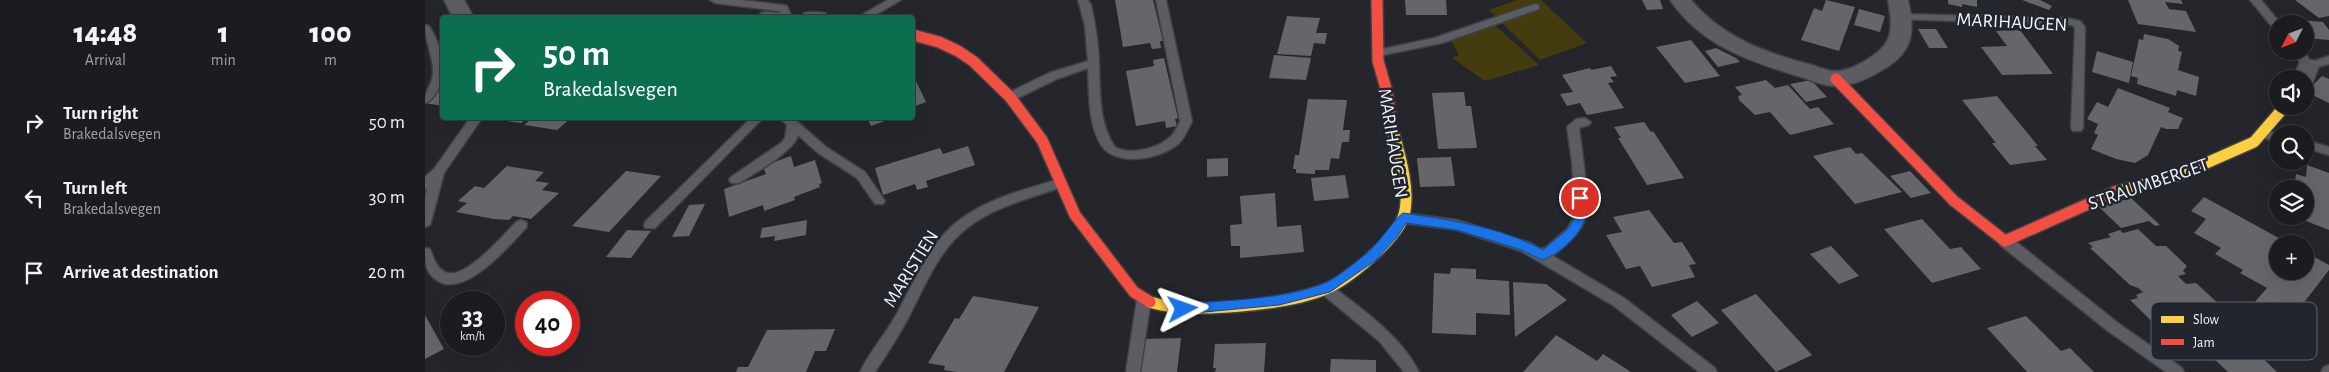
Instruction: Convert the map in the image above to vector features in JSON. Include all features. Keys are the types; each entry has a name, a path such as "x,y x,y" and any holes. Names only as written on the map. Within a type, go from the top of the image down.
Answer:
{"street":[{"path":"454,0 462,15"},
{"name":"MARIHAUGEN","path":"915,36 939,42 958,51 973,62 1010,97 1042,140 1066,198 1081,222 1134,292 1156,306 1183,309 1279,300 1326,289 1371,257 1393,233 1403,218 1405,205 1402,168 1378,53 1377,0"},
{"name":"MARIHAUGEN","path":"1680,0 1703,24 1743,50 1785,66 1836,79 1858,74 1888,58 1903,32 1900,9"},
{"path":"1836,79 1954,201 1989,231 2005,241"},
{"name":"STRAUMBERGET","path":"2005,241 2035,229 2093,199 2129,187 2177,176 2211,162 2254,142 2277,115"}],"lane":[{"path":"715,0 783,8 786,15"},
{"path":"867,15 896,0"},
{"path":"1083,0 1086,5 1093,46 1100,131 1103,142 1112,151 1128,155 1163,148 1175,141 1180,136 1186,121 1161,0"},
{"path":"2255,0 2269,17"},
{"path":"1378,53 1406,48 1462,33 1535,7"},
{"name":"MARIHAUGEN","path":"1900,9 2067,20 2076,23 2080,27 2077,128"},
{"path":"425,28 429,34 440,70 433,90 425,99"},
{"path":"2303,65 2329,60"},
{"path":"1010,97 1053,76 1093,63"},
{"path":"425,185 438,172 475,120"},
{"path":"650,225 755,120"},
{"path":"735,180 785,146 791,139 790,122"},
{"path":"790,122 822,150 861,175 879,201"},
{"path":"1537,254 1547,253 1572,232 1581,216 1578,162 1573,127 1580,122 1585,122"},
{"path":"2261,134 2269,136"},
{"path":"2314,147 2329,152"},
{"path":"425,222 438,172"},
{"name":"MARISTIEN","path":"867,372 893,333 923,276 946,241 961,226 987,210 1060,183"},
{"path":"1403,218 1457,225 1526,247 1627,307 1710,372"},
{"path":"425,253 429,268 435,275 445,278 458,278 471,273 484,264 521,225"},
{"path":"2005,241 2113,327 2151,354"},
{"path":"1326,289 1377,330 1402,355 1412,372"},
{"path":"1133,372 1144,299"},
{"path":"2160,360 2177,372"}],"shaded area":[{"path":"1517,0 1541,0 1587,43 1540,60 1489,10"},
{"path":"1487,18 1539,65 1485,81 1452,58 1459,55 1447,33"}],"building":[{"path":"1115,0 1153,0 1163,41 1160,41 1161,48 1152,49 1150,43 1123,47"},
{"path":"1405,0 1446,0 1447,15 1406,15"},
{"path":"1642,0 1660,0 1663,9 1647,10"},
{"path":"1826,0 1855,7 1839,51 1801,40 1814,8 1822,11"},
{"path":"1948,0 1977,0 1977,7 1962,4 1962,7 1948,4"},
{"path":"2022,0 2040,0 2052,6 2049,10"},
{"path":"2128,0 2181,0 2183,4 2165,2 2169,9 2186,11 2196,32 2138,24"},
{"path":"2295,0 2329,0 2329,16 2319,18"},
{"path":"1859,9 1885,16 1880,32 1854,25"},
{"path":"1287,16 1320,18 1316,33 1327,33 1325,44 1314,43 1311,56 1277,54"},
{"path":"2314,21 2323,22 2329,30 2329,40 2314,39"},
{"path":"1918,29 1936,29 1948,48 1929,48"},
{"path":"2020,30 2053,74 2002,75 1981,47 2007,46 1996,31"},
{"path":"2144,34 2168,39 2179,46 2178,51 2182,52 2178,70 2199,77 2196,96 2177,90 2176,96 2137,84 2138,78 2131,76 2139,39 2143,40"},
{"path":"1691,40 1720,76 1685,83 1656,47"},
{"path":"1716,48 1740,62 1718,67 1705,51"},
{"path":"2097,51 2133,62 2129,83 2092,72"},
{"path":"1274,55 1311,58 1306,80 1269,78"},
{"path":"1164,58 1178,118 1175,119 1177,126 1166,128 1165,121 1136,126 1126,71 1154,66 1153,60"},
{"path":"1611,66 1617,76 1610,77 1614,82 1608,83 1624,108 1587,115 1580,103 1567,106 1560,94 1573,92 1562,75 1590,68 1591,70"},
{"path":"2322,76 2329,79 2329,103 2314,96 2314,84"},
{"path":"915,79 926,102 915,106"},
{"path":"1766,80 1775,88 1788,85 1810,109 1818,107 1834,124 1790,135 1770,112 1755,115 1739,100 1738,96 1742,95 1735,87"},
{"path":"1811,80 1827,97 1806,102 1790,84"},
{"path":"2118,88 2170,108 2168,112 2183,118 2178,129 2161,127 2148,155 2135,163 2116,159 2091,149 2098,135 2094,133 2098,124 2087,119 2097,102 2108,107"},
{"path":"440,90 440,106 425,103 425,101"},
{"path":"1464,92 1466,106 1471,106 1477,148 1438,149 1432,93"},
{"path":"1997,96 2038,146 2035,146 2047,160 2010,165 1992,143 1996,143 1962,100"},
{"path":"1308,99 1347,100 1343,130 1350,130 1349,142 1342,142 1339,159 1331,158 1329,170 1315,170 1315,174 1296,173 1296,169 1293,169 1295,155 1299,155"},
{"path":"508,120 525,120 521,123"},
{"path":"530,120 569,120 557,130 524,125"},
{"path":"868,120 888,120 871,126"},
{"path":"1644,122 1651,132 1653,131 1684,178 1647,185 1618,138 1621,138 1614,127"},
{"path":"968,146 975,165 926,181 928,187 917,190 915,184 883,195 875,168 940,148 943,154"},
{"path":"1850,147 1856,154 1862,153 1902,192 1855,204 1813,156"},
{"path":"791,156 794,167 815,160 822,183 819,184 820,187 794,197 795,200 764,211 763,205 729,217 724,189 766,174 763,166"},
{"path":"1451,157 1455,186 1420,187 1417,158"},
{"path":"1228,158 1228,176 1207,177 1207,159"},
{"path":"507,166 544,172 535,181 549,183 542,190 559,193 531,219 513,216 509,220 494,219 456,212 467,203 458,201 475,186 484,188"},
{"path":"2314,168 2329,173 2329,230 2314,224 2314,180 2295,180 2296,174 2306,177 2307,170 2314,170"},
{"path":"626,171 661,176 609,232 572,226"},
{"path":"1910,171 1931,193 1911,198 1890,176"},
{"path":"1345,175 1349,198 1314,201 1311,178"},
{"path":"1275,193 1277,227 1301,225 1304,252 1240,258 1240,246 1231,246 1230,225 1242,224 1240,196"},
{"path":"2204,197 2274,235 2269,235 2269,280 2314,280 2314,257 2329,265 2329,270 2304,302 2255,302 2267,288 2240,273 2243,270 2215,254 2221,248 2194,233 2206,219 2191,211"},
{"path":"2131,198 2160,225 2155,226 2149,221 2121,228 2099,207"},
{"path":"705,204 689,236 672,237 689,205"},
{"path":"1649,210 1674,243 1682,242 1696,264 1689,265 1695,277 1652,287 1640,266 1626,269 1606,235 1622,232 1613,217"},
{"path":"1922,219 1950,249 1961,247 1981,269 1932,283 1884,229"},
{"path":"807,220 806,235 774,241 775,236 760,238 762,228"},
{"path":"2138,229 2156,246 2166,246 2187,266 2183,271 2186,274 2178,276 2186,284 2196,283 2217,302 2151,302 2151,321 2130,300 2138,298 2136,295 2143,292 2130,285 2090,248 2093,247 2088,243 2111,237 2108,234 2120,230 2123,233"},
{"path":"627,230 651,231 631,258 606,257"},
{"path":"1831,246 1859,276 1839,284 1810,254"},
{"path":"1451,268 1476,269 1476,279 1509,281 1510,315 1476,313 1476,335 1432,333 1434,273 1450,274"},
{"path":"1513,282 1546,284 1567,300 1515,337"},
{"path":"1756,294 1812,355 1776,372 1721,310"},
{"path":"973,296 1039,307 1004,372 956,372 944,370 945,366 928,363 955,318 959,319"},
{"path":"1697,301 1719,323 1692,337 1671,315"},
{"path":"425,315 440,342 440,351 425,359"},
{"path":"2026,316 2061,351 2070,348 2094,372 2027,372 1987,328"},
{"path":"835,329 826,351 815,351 806,372 736,372 738,367 748,367 767,330"},
{"path":"1556,335 1597,361 1603,354 1631,372 1523,372"},
{"path":"1181,338 1177,372 1139,372 1145,339"},
{"path":"1266,343 1264,372 1215,372 1216,368 1213,368 1215,344"},
{"path":"1331,359 1376,360 1376,372 1330,372"},
{"path":"2215,360 2265,360 2277,372 2228,372"}],"traffic: slow":[{"path":"2115,192 2177,176 2254,142 2277,115"},
{"path":"1150,302 1164,307 1184,308 1209,308 1265,303 1311,294 1326,289 1345,277 1369,258 1390,237 1403,218 1405,186 1392,128"}],"traffic: jam":[{"path":"1377,0 1378,61 1387,92 1392,128"},
{"path":"915,36 939,42 958,51 973,61 1010,97 1042,140 1075,215 1134,292 1150,302"},
{"path":"1836,79 1954,201 2005,241 2115,192"}],"route":[{"path":"1183,309 1223,307 1279,300 1326,289 1371,257 1393,233 1403,218 1407,217 1457,225 1526,247 1542,255 1572,232 1581,216 1580,198"}]}
